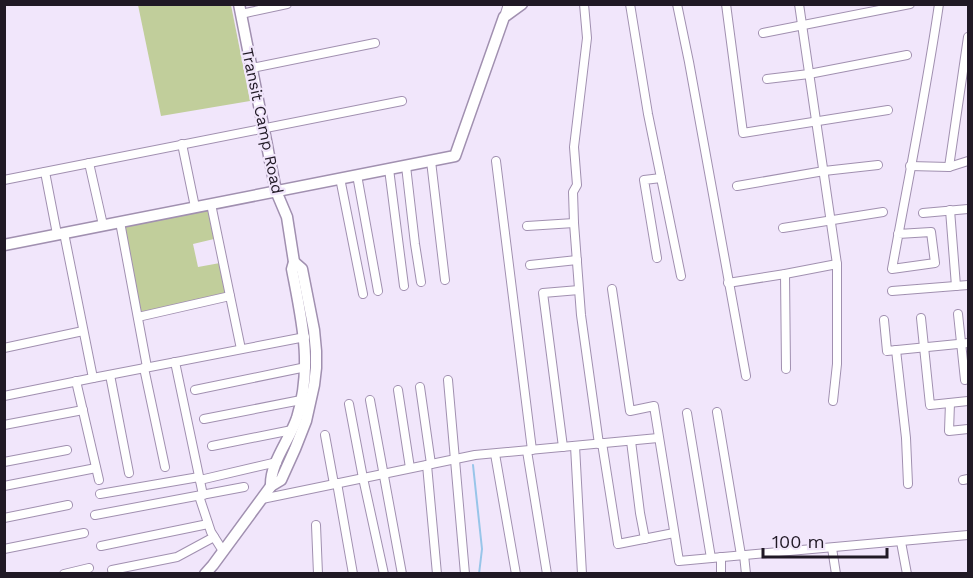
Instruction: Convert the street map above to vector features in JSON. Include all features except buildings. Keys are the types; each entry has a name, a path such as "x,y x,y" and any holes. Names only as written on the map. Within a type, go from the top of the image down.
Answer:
{"main road":[{"path":"4,244 455,156 504,16 522,4"},
{"name":"Transit Camp Road","path":"205,573 271,486 281,480 306,421 316,368 292,269 294,262 287,217 276,191 240,8"},
{"name":"Transit Camp Road","path":"271,486 270,476 296,421 306,367 308,341"}],"street":[{"path":"240,8 287,4"},
{"path":"504,16 508,4"},
{"path":"584,4 587,38 574,147 577,185 573,192 574,223 581,315 600,444 618,544 674,533"},
{"path":"630,4 648,114 681,276"},
{"path":"677,4 746,376"},
{"path":"726,4 743,133 888,110"},
{"path":"799,4 837,264 837,364 833,401"},
{"path":"763,33 802,26 865,9 910,4"},
{"path":"898,234 931,232 935,263 892,269 898,234 910,166 931,55 939,4"},
{"path":"949,167 969,37"},
{"path":"252,68 375,43"},
{"path":"767,79 809,74 907,55"},
{"path":"4,180 402,101"},
{"path":"182,144 195,207"},
{"path":"431,161 445,280"},
{"path":"496,161 529,450 547,573"},
{"path":"910,166 949,167 969,161"},
{"path":"89,163 104,225"},
{"path":"737,186 824,171 878,165"},
{"path":"406,166 421,282"},
{"path":"389,169 404,286"},
{"path":"45,172 93,378"},
{"path":"357,175 378,291"},
{"path":"340,178 363,294"},
{"path":"657,258 644,180 661,178"},
{"path":"211,204 241,349"},
{"path":"923,213 969,209"},
{"path":"950,210 957,286"},
{"path":"783,228 883,212"},
{"path":"120,222 165,468"},
{"path":"527,226 574,223"},
{"path":"530,266 577,260"},
{"path":"728,283 837,264"},
{"path":"785,274 786,369"},
{"path":"892,291 969,285"},
{"path":"612,289 630,411 654,406 679,561 969,535"},
{"path":"563,447 543,293 579,290"},
{"path":"138,317 230,296"},
{"path":"958,314 965,343 965,380"},
{"path":"921,318 930,405 969,401"},
{"path":"884,320 887,351 965,343"},
{"path":"4,348 83,331"},
{"path":"4,396 241,349 308,341"},
{"path":"896,350 906,438 908,484"},
{"path":"175,362 208,524 223,551"},
{"path":"195,390 306,367"},
{"path":"110,375 129,473"},
{"path":"448,380 465,573"},
{"path":"76,381 99,480"},
{"path":"420,387 429,465 437,573"},
{"path":"398,390 410,468"},
{"path":"204,419 301,400"},
{"path":"370,400 402,573"},
{"path":"950,403 949,431 969,429"},
{"path":"349,404 384,573"},
{"path":"4,425 83,410"},
{"path":"687,412 711,558"},
{"path":"717,412 746,573"},
{"path":"212,446 292,430"},
{"path":"325,435 353,573"},
{"path":"262,499 456,459 658,438"},
{"path":"631,441 645,539"},
{"path":"575,446 582,573"},
{"path":"5,459 67,450"},
{"path":"495,454 516,573"},
{"path":"100,494 200,478 277,462"},
{"path":"4,486 96,468"},
{"path":"95,515 244,487"},
{"path":"4,518 68,505"},
{"path":"101,546 208,524"},
{"path":"316,525 318,573"},
{"path":"4,549 84,533"},
{"path":"112,570 139,569 177,557 214,537"},
{"path":"902,542 907,573"},
{"path":"832,548 836,573"},
{"path":"721,557 722,573"},
{"path":"64,573 89,568"}],"green space":[{"path":"138,5 231,5 250,101 161,116"},
{"path":"208,210 214,239 193,244 198,267 220,263 226,295 141,313 123,226"}],"waterway":[{"path":"473,465 482,549 479,574"}]}
